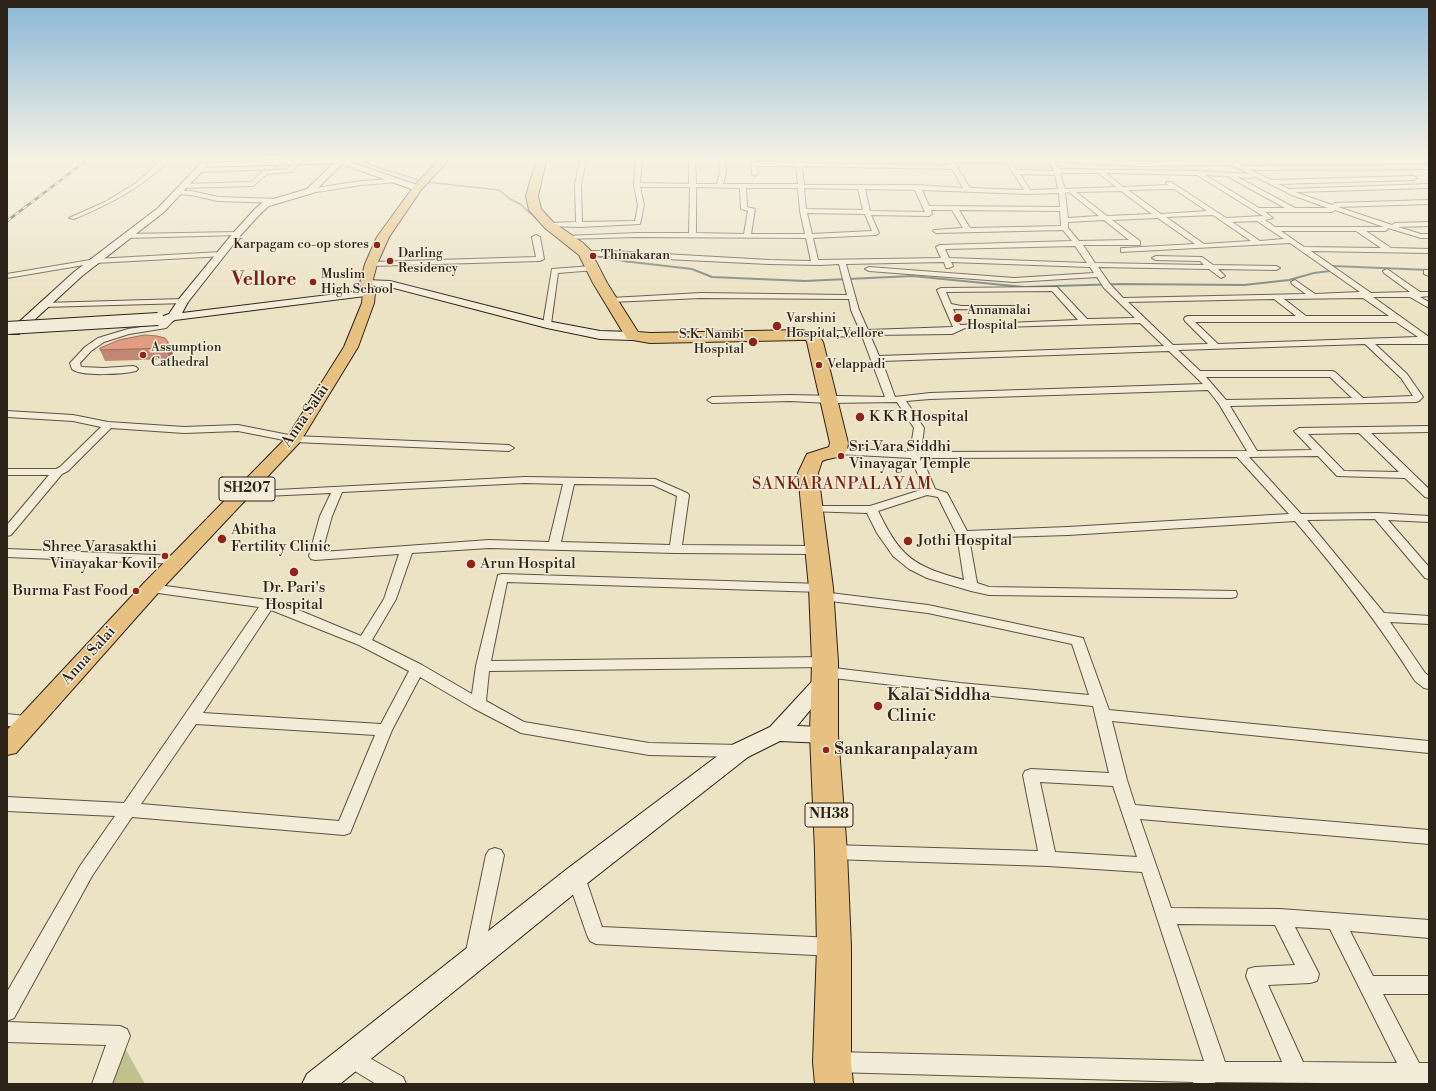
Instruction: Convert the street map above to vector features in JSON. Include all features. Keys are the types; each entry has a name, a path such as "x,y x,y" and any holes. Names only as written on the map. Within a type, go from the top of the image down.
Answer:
{"highway":[{"path":"535,208 549,225 585,253 592,268 633,336 650,338 811,336 815,342 821,362 839,443 838,451"},
{"name":"NH38","path":"833,1073 834,947 831,852 824,735 825,671 822,592 808,473 814,458 823,454 838,451"}],"main road":[{"name":"Anna Salai","path":"7,746 151,588 294,439 351,347 368,303 371,264 383,237 403,208"}],"street":[{"path":"72,218 96,208"},
{"path":"10,330 43,305 78,274 163,208"},
{"path":"133,369 104,371 77,369 75,363 88,349 101,340 128,332 163,326 173,317 237,234 262,208"},
{"path":"579,208 579,225"},
{"path":"637,235 641,208"},
{"path":"692,235 693,208"},
{"path":"744,208 752,209 747,236"},
{"path":"804,208 808,236 815,262"},
{"path":"566,238 612,235 808,236 876,233 866,208"},
{"path":"926,208 953,275"},
{"path":"934,228 954,208 1063,209 1065,228 1077,243 1091,251 1292,242"},
{"path":"954,208 968,231"},
{"path":"1093,208 1144,248"},
{"path":"1148,208 1202,246"},
{"path":"1207,208 1259,243"},
{"path":"1225,220 1270,218 1256,208"},
{"path":"1289,208 1293,210"},
{"path":"1333,208 1386,226 1414,234 1429,236"},
{"path":"1259,210 1336,209"},
{"path":"804,211 867,212 934,228 1024,244 1135,242"},
{"path":"1064,220 1215,213"},
{"path":"1259,219 1334,270 1428,341"},
{"path":"549,225 638,223"},
{"path":"609,224 612,235 611,252"},
{"path":"1386,226 1429,224"},
{"path":"934,228 968,231 1065,228"},
{"path":"1274,229 1396,228"},
{"path":"1358,229 1389,250"},
{"path":"127,236 237,234"},
{"path":"1414,234 1429,244"},
{"path":"371,264 540,259 536,237"},
{"path":"1024,244 1048,278"},
{"path":"1303,249 1429,252"},
{"path":"1091,251 1092,265 1098,275 1107,286 1169,348 1199,374 1211,387 1223,403 1254,454"},
{"path":"585,253 611,252 769,262 815,262 1014,280 1098,275"},
{"path":"7,276 96,261 221,254"},
{"path":"1156,258 1202,259 1221,276"},
{"path":"843,265 946,260 1038,264 1276,268"},
{"path":"843,265 855,310 895,400 919,428 915,455 930,491"},
{"path":"547,324 556,271 592,268"},
{"path":"1387,272 1429,306"},
{"path":"1295,282 1312,295"},
{"path":"10,330 158,319 390,284 547,324 600,335 633,336"},
{"path":"948,306 961,308 1054,289 1085,322"},
{"path":"958,329 941,290 1011,299"},
{"path":"1122,300 1312,295 1429,294"},
{"path":"611,300 642,297 702,296 852,297"},
{"path":"1275,296 1304,319"},
{"path":"1011,299 1027,324"},
{"path":"43,305 184,301"},
{"path":"10,330 135,323 166,320 173,317"},
{"path":"1215,346 1188,319 1398,319"},
{"path":"811,336 820,334 865,332 952,331 964,326 1142,320"},
{"path":"876,359 1215,346 1322,344 1367,341 1428,341"},
{"path":"1223,403 1416,400 1418,397 1404,376 1367,341"},
{"path":"1199,374 1332,374 1361,401"},
{"path":"712,400 790,398 829,400 895,400 938,396 1211,387"},
{"path":"7,414 73,418 108,425 184,430 238,428 294,439 509,448"},
{"path":"7,532 58,472 64,469 108,425"},
{"path":"1362,430 1429,495"},
{"path":"1407,475 1341,474 1299,431 1426,431"},
{"path":"838,451 915,455 1320,453"},
{"path":"1240,454 1299,517 1380,617 1420,677 1429,684"},
{"path":"7,472 58,472"},
{"path":"242,494 525,480 655,482 683,495 675,549"},
{"path":"554,546 569,480"},
{"path":"338,490 326,516 315,556 489,544 675,549 816,548"},
{"path":"812,511 871,509 930,491 940,492 943,495 963,535 971,586"},
{"path":"871,509 883,533 897,553 913,566 931,575 990,591 1231,594"},
{"path":"1378,516 1429,575"},
{"path":"963,535 1068,531 1299,517 1378,516 1429,519"},
{"path":"364,642 390,599 407,550"},
{"path":"7,553 179,560"},
{"path":"478,704 483,666 502,578 583,580 822,592 928,609 1078,641 1100,708 1119,780 1164,916 1207,1076"},
{"path":"151,588 268,604 291,612 364,642 417,669 512,723 528,728 649,749 740,751"},
{"path":"7,1011 86,871 192,718 268,604"},
{"path":"1380,617 1429,620"},
{"path":"483,666 825,671 1100,708 1429,748"},
{"path":"7,804 128,810 344,828 385,730 417,669"},
{"path":"317,1084 352,1058 576,877 740,751 778,733 825,671"},
{"path":"192,718 385,730"},
{"path":"7,720 29,721"},
{"path":"778,733 824,735"},
{"path":"1048,859 1031,775 1119,780"},
{"path":"1129,811 1429,837"},
{"path":"831,852 1048,859 1147,865"},
{"path":"473,960 495,855"},
{"path":"576,877 596,935 834,947"},
{"path":"1164,916 1280,917 1336,923 1429,929"},
{"path":"1280,917 1310,974 1256,976 1299,1078"},
{"path":"833,1073 1299,1078 1421,1077 1368,985 1336,923"},
{"path":"1368,985 1429,986"},
{"path":"7,1032 120,1036 102,1084"},
{"path":"352,1058 396,1084"}],"green space":[{"path":"122,1043 145,1084 107,1084"}],"building":[{"path":"145,335 165,338 168,342 166,348 100,350 100,348 119,340"}],"waterway":[{"path":"524,208 542,224"},
{"path":"592,256 629,262"},
{"path":"623,261 692,269 712,277 805,281 912,276 1024,287 1120,284 1244,285 1289,280 1314,273 1330,271 1329,268 1333,266 1429,270"}],"railway":[{"path":"7,221 24,208"}],"place":[{"name":"Karpagam co-op stores","path":"377,245"},
{"name":"Thinakaran","path":"593,256"},
{"name":"Darling Residency","path":"390,261"},
{"name":"Muslim High School","path":"313,282"},
{"name":"Annamalai Hospital","path":"958,318"},
{"name":"Varshini Hospital, Vellore","path":"777,326"},
{"name":"S.K. Nambi Hospital","path":"753,342"},
{"name":"Assumption Cathedral","path":"143,355"},
{"name":"Velappadi","path":"819,365"},
{"name":"K K R Hospital","path":"860,417"},
{"name":"Sri Vara Siddhi Vinayagar Temple","path":"841,456"},
{"name":"Abitha Fertility Clinic","path":"222,539"},
{"name":"Jothi Hospital","path":"908,541"},
{"name":"Shree Varasakthi Vinayakar Kovil","path":"165,556"},
{"name":"Arun Hospital","path":"471,564"},
{"name":"Dr. Pari's Hospital","path":"294,572"},
{"name":"Burma Fast Food","path":"136,591"},
{"name":"Kalai Siddha Clinic","path":"878,706"},
{"name":"Sankaranpalayam","path":"826,750"}],"district":[{"name":"Vellore","path":"264,280"},
{"name":"SANKARANPALAYAM","path":"842,485"}]}
